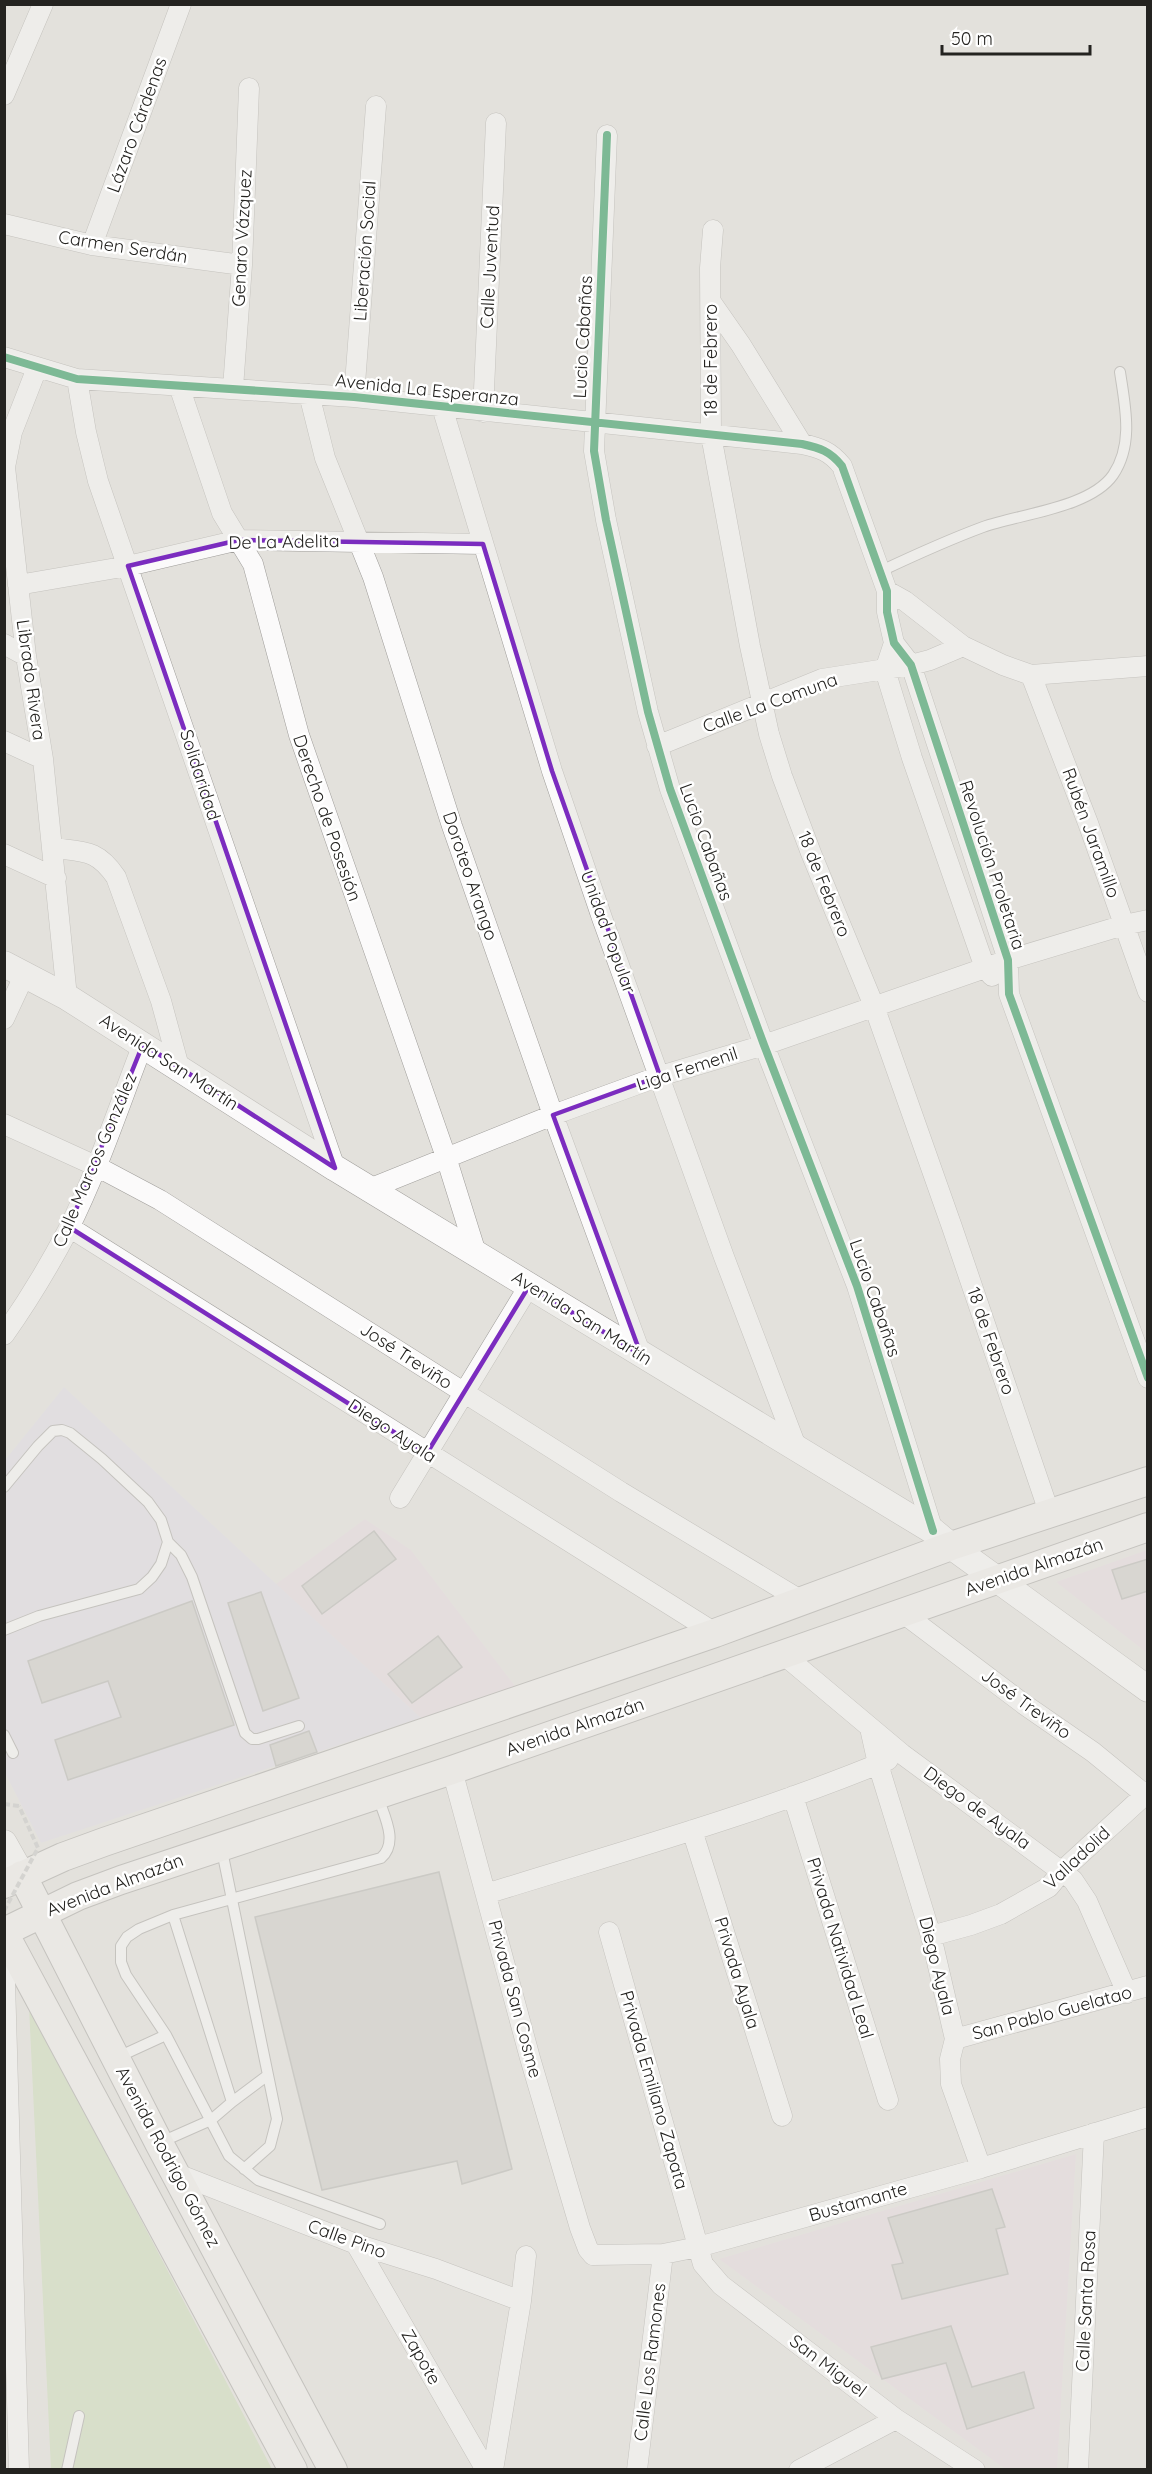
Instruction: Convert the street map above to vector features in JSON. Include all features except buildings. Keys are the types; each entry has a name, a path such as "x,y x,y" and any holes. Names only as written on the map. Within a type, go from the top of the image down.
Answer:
{"main road":[{"path":"13,1879 104,1842 715,1633 802,1600 942,1538 1050,1515 1148,1481"},
{"name":"Avenida Almazán","path":"4,1933 41,1913 121,1880 377,1793 452,1770 1148,1527"},
{"name":"Avenida Rodrigo Gómez","path":"13,1879 41,1913 159,2144 333,2469"},
{"name":"Avenida Rodrigo Gómez","path":"4,1933 293,2469"}],"street":[{"path":"4,95 43,4"},
{"name":"Lázaro Cárdenas","path":"92,245 181,4"},
{"name":"Genaro Vázquez","path":"233,388 242,265 249,88"},
{"name":"Liberación Social","path":"354,397 376,106"},
{"name":"Calle Juventud","path":"483,412 496,123"},
{"name":"Lucio Cabañas","path":"607,135 600,339 594,423 597,474 657,746 670,789 764,1045 857,1286 942,1538"},
{"name":"Carmen Serdán","path":"4,224 92,245 242,265"},
{"name":"18 de Febrero","path":"713,230 710,268 711,435 762,704 782,777 874,1006 1050,1515"},
{"path":"711,302 741,345 802,444"},
{"name":"Avenida La Esperanza","path":"4,357 77,379 354,397 802,444 823,448 834,455 842,465"},
{"name":"Librado Rivera","path":"37,368 12,432 5,467 26,656 43,759 67,997"},
{"name":"Solidaridad","path":"77,379 98,482 335,1168"},
{"name":"Derecho de Posesión","path":"179,386 222,513 253,564 299,735 446,1157 476,1254"},
{"name":"Doroteo Arango","path":"309,394 325,458 359,541 388,624 452,826 553,1115 641,1355"},
{"name":"Unidad Popular","path":"442,406 552,771 602,918 723,1257 797,1449"},
{"name":"Revolución Proletaria","path":"842,465 887,591 887,612 894,643 911,664 1008,960 1009,994 1148,1378"},
{"name":"De La Adelita","path":"18,585 128,567 239,540 483,544"},
{"path":"887,591 905,601 963,646 1031,675 1148,666"},
{"path":"885,670 894,643"},
{"path":"4,644 26,656"},
{"name":"Calle La Comuna","path":"657,746 822,679 885,670 930,660 963,646"},
{"name":"Revolución Proletaria","path":"885,670 912,758 985,968 1009,994"},
{"name":"Rubén Jaramillo","path":"1031,675 1088,823 1148,992"},
{"path":"4,741 43,759"},
{"path":"53,848 90,853 105,862 116,877 161,1000 179,1067"},
{"path":"4,854 56,878"},
{"name":"Liga Femenil","path":"369,1189 553,1115 660,1076 764,1045 1008,960 1148,920"},
{"path":"4,1019 14,970"},
{"name":"Avenida San Martín","path":"14,970 67,997 335,1168 942,1538 1148,1689"},
{"name":"Calle Marcos González","path":"4,1335 48,1268 69,1227 96,1166 143,1044"},
{"name":"José Treviño","path":"4,1124 96,1166 160,1200 621,1492 802,1600"},
{"name":"Diego Ayala","path":"69,1227 715,1633"},
{"path":"400,1498 529,1286"},
{"name":"José Treviño","path":"903,1613 1147,1794"},
{"name":"Diego de Ayala","path":"784,1655 902,1754 1063,1870 1087,1901 1127,1993"},
{"name":"Diego Ayala","path":"870,1728 878,1764 931,1936 955,2039 950,2059 951,2084 981,2168"},
{"path":"486,1894 692,1830 792,1796 902,1754"},
{"name":"Privada San Cosme","path":"452,1770 530,2058 580,2228"},
{"name":"Valladolid","path":"931,1936 971,1926 1001,1914 1049,1887 1063,1870 1147,1794"},
{"name":"Privada Natividad Leal","path":"792,1796 888,2100"},
{"name":"Privada Ayala","path":"692,1830 782,2116"},
{"name":"Avenida Rodrigo Gómez","path":"4,1843 13,1879"},
{"name":"Privada Emiliano Zapata","path":"609,1932 698,2247"},
{"path":"4,1947 7,2124 20,2469"},
{"name":"San Pablo Guelatao","path":"955,2039 1148,1986"},
{"name":"Bustamante","path":"580,2228 588,2249 593,2255 663,2254 698,2247 981,2168 1148,2116"},
{"name":"Calle Santa Rosa","path":"1078,2469 1094,2133"},
{"name":"Calle Pino","path":"176,2174 356,2244 521,2301"},
{"name":"Zapote","path":"356,2244 486,2469"},
{"name":"San Miguel","path":"698,2247 703,2264 721,2285 896,2418 975,2469"},
{"name":"Calle Los Ramones","path":"637,2469 663,2254"},
{"path":"493,2469 521,2301 525,2256"},
{"path":"799,2469 896,2418"}],"lane":[{"path":"881,571 984,527 1077,500 1105,485 1114,474 1123,456 1127,433 1120,372"},
{"path":"4,1487 53,1431 63,1430 70,1433 148,1502 161,1520 168,1542 181,1555 192,1576 245,1733 249,1737 258,1739 299,1726"},
{"path":"4,1630 39,1616 139,1589 157,1570 168,1542"},
{"path":"4,1735 13,1753"},
{"path":"377,1793 391,1844 381,1858 173,1915 139,1929 127,1937 121,1946 121,1962 126,1975 166,2035 229,2156 258,2180 380,2224"},
{"path":"221,1845 277,2119 270,2146 244,2169"},
{"path":"173,1915 232,2102"},
{"path":"116,2058 166,2035"},
{"path":"159,2144 211,2120 268,2075"},
{"path":"67,2469 79,2416"}],"path":[{"path":"4,1804 19,1806 38,1848 4,1911"}],"highlighted area":[{"path":"239,540 483,544 552,771 660,1076 553,1115 641,1355 529,1286 427,1453 69,1227 143,1044 335,1168 128,566"}],"shaded area":[{"path":"64,1387 421,1718 41,1843 5,1773 5,1460"},
{"path":"365,1519 411,1550 515,1686 421,1718 276,1584"},
{"path":"1147,1550 1147,1653 1056,1582"},
{"path":"1076,2154 1057,2469 1005,2469 719,2259"}],"green space":[{"path":"29,2007 272,2469 51,2469"}],"cycle path":[{"path":"607,135 594,451 606,520 648,712 670,789 764,1045 857,1286 933,1531"},
{"path":"4,357 77,379 354,397 802,444 819,449 833,457 842,466 887,591 887,612 894,643 911,665 1008,960 1009,994 1148,1378"}]}
